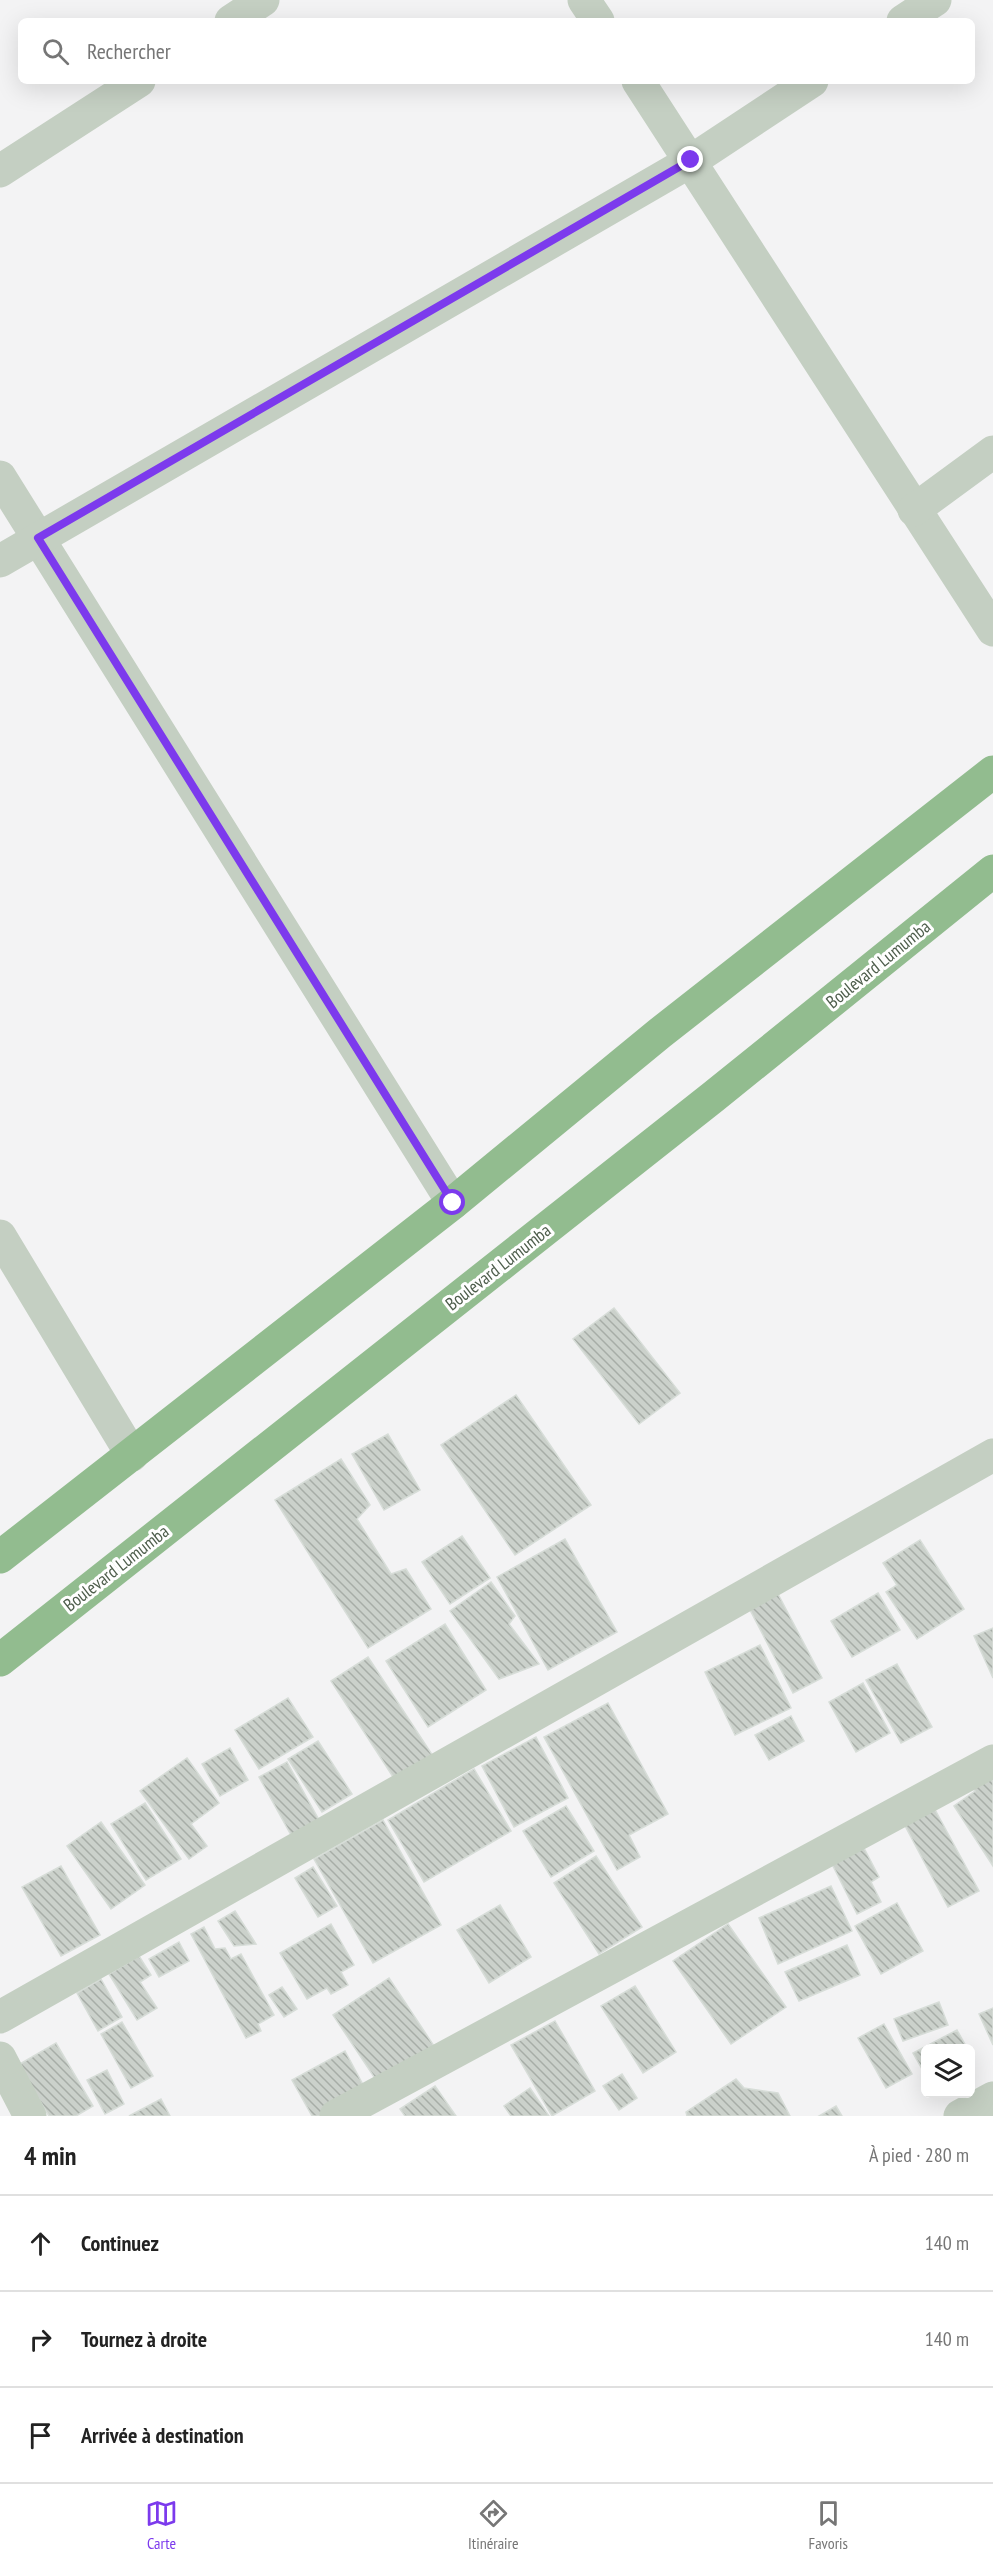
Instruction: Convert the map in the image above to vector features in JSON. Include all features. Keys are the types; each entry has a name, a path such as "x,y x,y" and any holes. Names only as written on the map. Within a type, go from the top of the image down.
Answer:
{"highway":[{"path":"0,1557 453,1203 660,1033 993,772"},
{"name":"Boulevard Lumumba","path":"0,1660 713,1097 993,871"}],"street":[{"path":"236,18 263,0"},
{"path":"584,0 596,18"},
{"path":"908,18 935,0"},
{"path":"0,171 134,84"},
{"path":"640,84 993,630"},
{"path":"0,561 691,160 807,84"},
{"path":"914,510 993,452"},
{"path":"0,477 453,1203"},
{"path":"0,1236 132,1455"},
{"path":"0,2017 993,1455"},
{"path":"336,2116 993,1761"},
{"path":"0,2058 30,2116"},
{"path":"960,2116 993,2098"}],"building":[{"path":"614,1308 680,1393 639,1424 573,1339"},
{"path":"516,1395 591,1505 515,1555 441,1445"},
{"path":"388,1434 420,1490 384,1510 352,1454"},
{"path":"341,1459 370,1505 357,1519 391,1574 406,1569 431,1609 368,1648 275,1500"},
{"path":"462,1536 490,1578 450,1604 422,1562"},
{"path":"565,1539 617,1632 548,1670 497,1577"},
{"path":"920,1540 964,1609 917,1639 886,1592 897,1585 883,1563"},
{"path":"491,1582 515,1616 509,1624 539,1664 499,1679 450,1611"},
{"path":"777,1592 822,1678 793,1693 748,1606"},
{"path":"878,1593 900,1630 852,1657 831,1621"},
{"path":"445,1624 486,1690 428,1727 386,1661"},
{"path":"993,1628 993,1678 974,1636"},
{"path":"760,1645 791,1708 735,1735 705,1672"},
{"path":"368,1657 433,1756 395,1780 331,1681"},
{"path":"897,1664 932,1727 901,1743 866,1680"},
{"path":"863,1683 890,1733 856,1752 829,1702"},
{"path":"288,1698 313,1737 259,1769 235,1730"},
{"path":"608,1703 668,1814 629,1835 640,1857 617,1870 544,1737"},
{"path":"791,1716 804,1741 769,1760 755,1735"},
{"path":"536,1737 568,1798 514,1827 482,1766"},
{"path":"318,1741 352,1794 322,1812 288,1759"},
{"path":"230,1748 248,1780 220,1796 202,1764"},
{"path":"187,1758 219,1803 191,1824 207,1846 189,1859 140,1791"},
{"path":"287,1762 319,1820 291,1835 259,1777"},
{"path":"474,1769 511,1831 424,1882 388,1820"},
{"path":"993,1769 993,1866 954,1806 975,1791 966,1778"},
{"path":"145,1803 181,1859 146,1880 111,1824"},
{"path":"932,1804 979,1891 948,1907 902,1820"},
{"path":"566,1806 594,1851 551,1877 523,1831"},
{"path":"383,1820 441,1925 373,1963 314,1859"},
{"path":"101,1822 145,1885 111,1909 67,1846"},
{"path":"864,1848 879,1877 871,1882 881,1902 857,1914 832,1864"},
{"path":"596,1856 642,1927 599,1954 554,1883"},
{"path":"61,1866 100,1935 61,1956 22,1887"},
{"path":"313,1867 337,1906 318,1917 295,1878"},
{"path":"831,1886 852,1931 778,1964 759,1918"},
{"path":"897,1903 923,1951 881,1974 855,1926"},
{"path":"500,1905 531,1957 489,1983 457,1930"},
{"path":"235,1911 256,1944 234,1946 218,1921"},
{"path":"331,1924 354,1965 341,1972 348,1985 331,1994 327,1988 307,1999 280,1953"},
{"path":"728,1924 786,2007 731,2044 673,1961"},
{"path":"204,1927 215,1949 225,1948 231,1959 241,1954 274,2015 258,2024 261,2031 246,2038 191,1934"},
{"path":"179,1942 189,1961 159,1977 149,1959"},
{"path":"847,1945 860,1975 799,2001 785,1972"},
{"path":"139,1956 151,1975 140,1982 157,2008 137,2020 109,1974"},
{"path":"389,1978 436,2049 380,2086 333,2015"},
{"path":"101,1979 122,2017 98,2031 77,1993"},
{"path":"635,1986 676,2052 643,2073 601,2006"},
{"path":"282,1987 297,2009 284,2017 269,1995"},
{"path":"939,2002 948,2025 903,2041 894,2019"},
{"path":"993,2008 993,2045 979,2014"},
{"path":"555,2021 595,2091 552,2116 511,2045"},
{"path":"122,2022 153,2076 131,2088 101,2034"},
{"path":"884,2024 912,2074 886,2088 858,2038"},
{"path":"957,2030 965,2044 930,2044"},
{"path":"56,2043 93,2106 76,2116 49,2116 18,2065"},
{"path":"921,2049 921,2067 913,2053"},
{"path":"345,2051 368,2094 326,2116 312,2116 292,2080"},
{"path":"107,2070 124,2104 105,2114 87,2080"},
{"path":"622,2074 637,2098 619,2110 603,2086"},
{"path":"736,2079 744,2088 778,2093 790,2116 687,2116 686,2112"},
{"path":"435,2086 456,2116 405,2116 400,2109"},
{"path":"530,2088 549,2116 511,2116 504,2106"},
{"path":"161,2099 170,2116 129,2116"},
{"path":"836,2106 842,2116 819,2116"}],"route":[{"path":"453,1203 38,538 691,160"}]}
